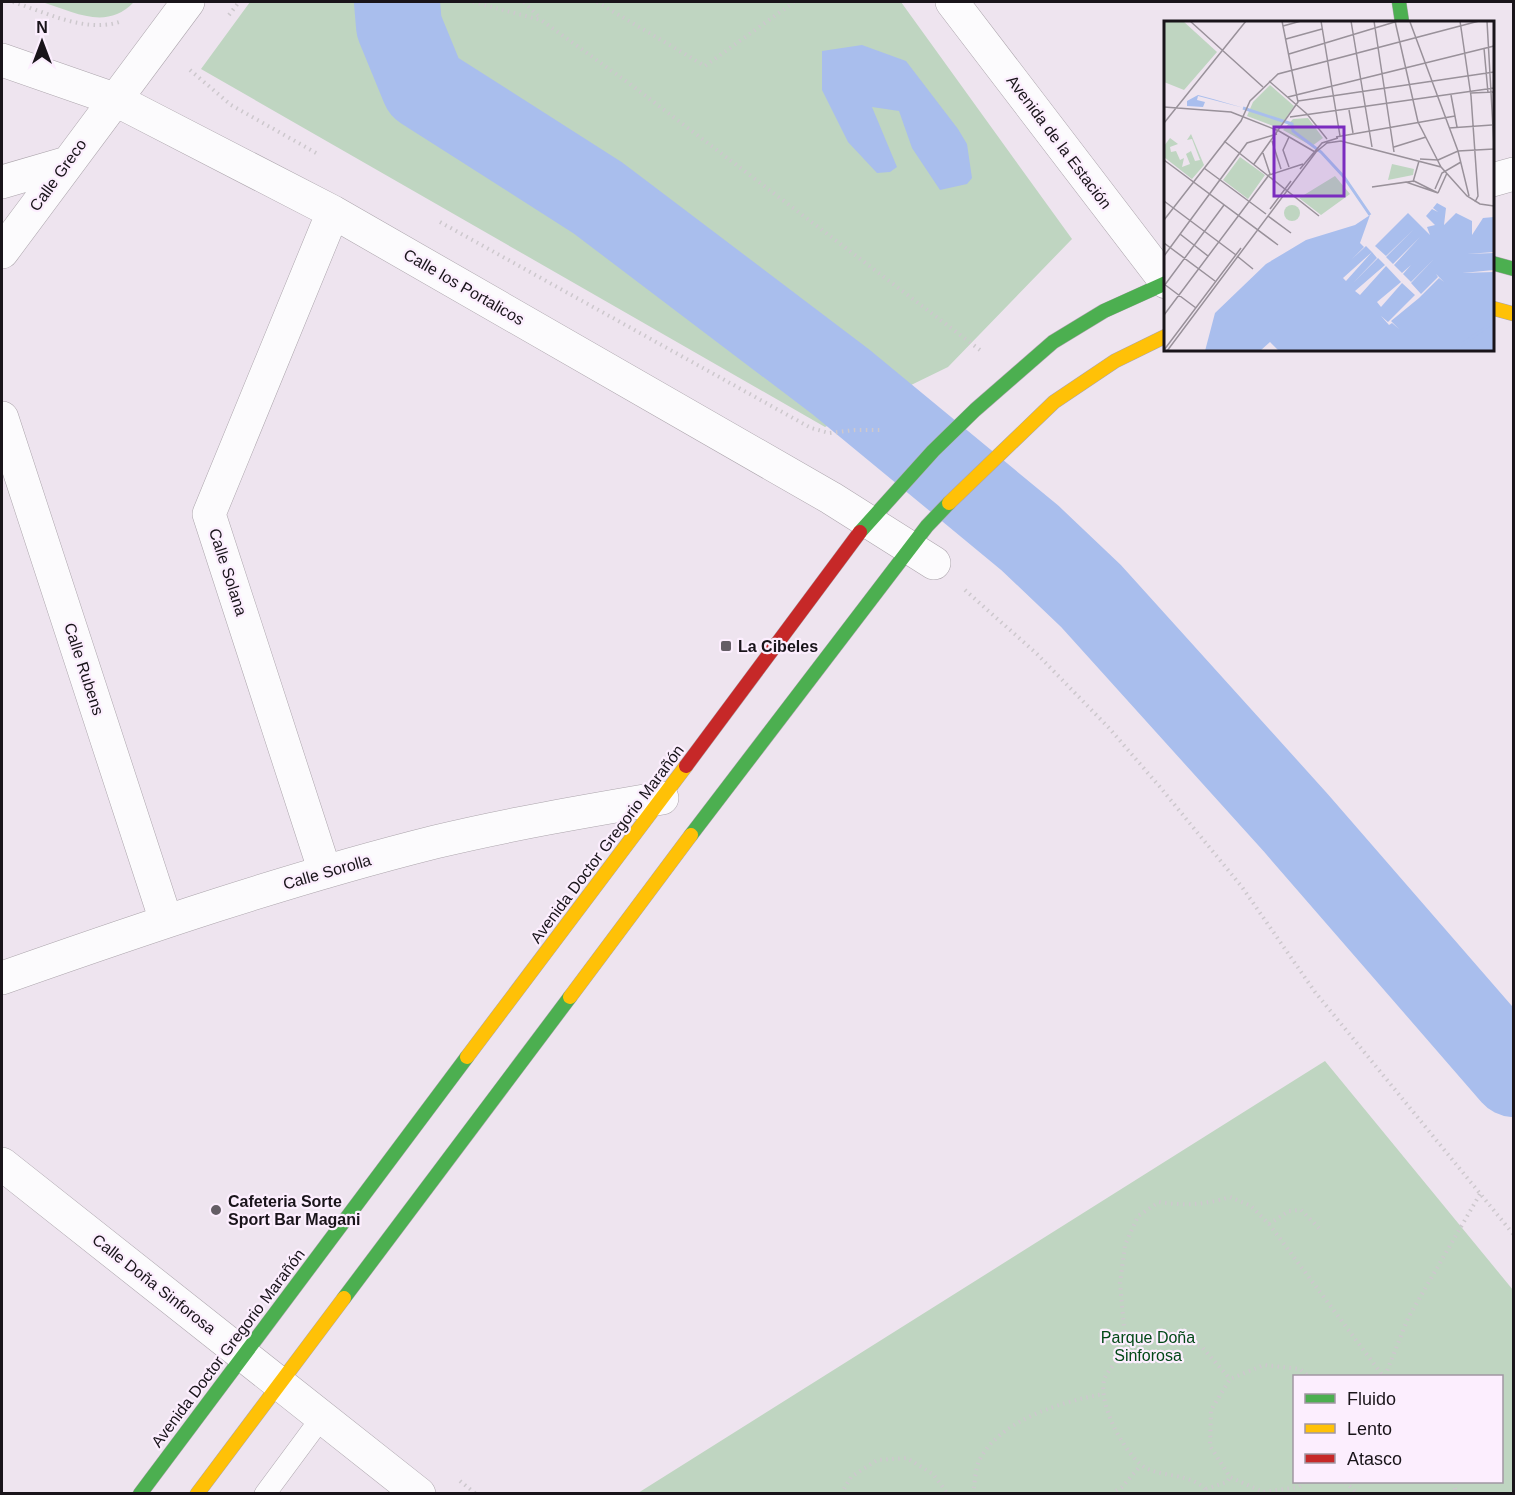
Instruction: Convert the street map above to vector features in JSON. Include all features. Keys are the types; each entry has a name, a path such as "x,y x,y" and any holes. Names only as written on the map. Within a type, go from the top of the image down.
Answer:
{"street":[{"name":"Calle Greco","path":"2,252 188,2"},
{"name":"Avenida de la Estación","path":"952,2 1159,274"},
{"path":"1399,2 1402,21"},
{"name":"Calle los Portalicos","path":"2,60 114,99 333,212 869,521 924,546"},
{"path":"2,182 67,163"},
{"path":"1494,179 1514,174"},
{"name":"Calle Solana","path":"325,872 209,514 333,212"},
{"path":"1494,263 1514,268"},
{"name":"Avenida Doctor Gregorio Marañón","path":"140,1494 869,521 933,451 1053,342 1124,301 1159,274"},
{"path":"1077,328 1112,294"},
{"path":"1494,309 1514,314"},
{"path":"197,1494 734,778 924,546 967,484 1054,402 1115,361 1164,337"},
{"name":"Calle Rubens","path":"2,418 166,921"},
{"name":"Calle Sorolla","path":"2,978 166,921 325,872 436,842 549,818 662,798"},
{"name":"Calle Doña Sinforosa","path":"2,1164 419,1494"}],"lane":[{"path":"265,1494 322,1417"}],"path":[{"path":"13,2 79,23 97,26 116,23"},
{"path":"473,2 541,20"},
{"path":"524,2 541,20 974,345"},
{"path":"597,2 705,66 794,2"},
{"path":"189,69 231,105 324,157"},
{"path":"438,220 811,428 829,434 855,430 880,430"},
{"path":"924,546 1037,654 1109,728 1160,786 1242,887 1315,992 1514,1235"},
{"path":"1385,1375 1408,1318 1480,1194"},
{"path":"1128,1350 1120,1284 1125,1245 1138,1216 1159,1202 1183,1206 1230,1197 1251,1206 1269,1224 1382,1375"},
{"path":"1269,1224 1289,1211 1301,1210 1319,1228"},
{"path":"1230,1379 1201,1346 1153,1341 1128,1350 1104,1377 1102,1394 1114,1428 1130,1453 1141,1465 1151,1470 1186,1478 1208,1491 1227,1482 1230,1477"},
{"path":"1304,1483 1299,1487 1263,1492 1230,1477 1210,1446 1211,1410 1230,1379 1264,1365 1300,1369 1306,1375"},
{"path":"973,1494 978,1463 990,1443 1016,1424 1045,1410 1077,1399 1102,1394"},
{"path":"840,1494 851,1478 877,1460 907,1458 933,1473 948,1494"},
{"path":"1111,1494 1122,1487 1141,1465"},
{"path":"458,1479 476,1494"},
{"path":"1346,1483 1358,1494"}],"green space":[{"path":"42,2 134,2 112,16 90,17"},
{"path":"250,2 901,2 1072,239 948,367 825,427 201,69"},
{"name":"Parque Doña Sinforosa","path":"1325,1061 1513,1290 1513,1493 638,1493"}],"water":[{"path":"862,45 906,61 958,129 967,144 972,178 967,184 940,190 912,148 899,111 872,107 897,167 890,172 877,173 848,142 822,90 822,51"}],"waterway":[{"path":"397,2 399,26 424,87 598,198 841,382 1030,538 1091,596 1296,823 1514,1074"}],"traffic: fast":[{"path":"1399,2 1402,21"},
{"path":"1494,264 1514,269"},
{"path":"860,532 933,451 975,410 1053,342 1104,311 1164,284"},
{"path":"691,835 927,526 949,503"},
{"path":"344,1298 570,997"},
{"path":"140,1494 467,1057"}],"traffic: slow":[{"path":"1494,309 1514,314"},
{"path":"949,503 1054,402 1115,361 1164,337"},
{"path":"467,1057 686,766"},
{"path":"570,997 691,835"},
{"path":"197,1494 344,1298"}],"traffic: jam":[{"path":"686,766 860,532"}],"place":[{"name":"La Cibeles","path":"726,646"},
{"name":"Cafeteria Sorte Sport Bar Magani","path":"216,1210"}]}
